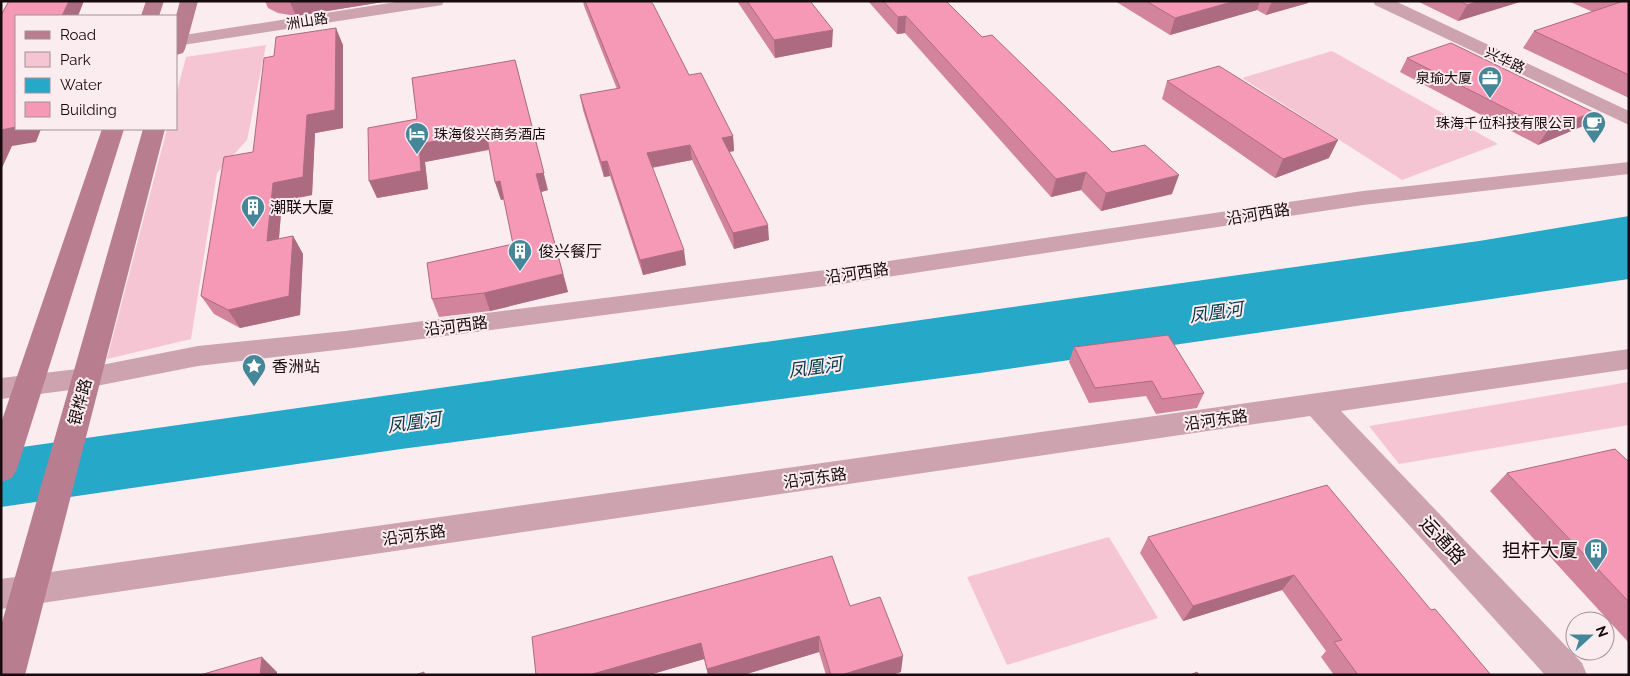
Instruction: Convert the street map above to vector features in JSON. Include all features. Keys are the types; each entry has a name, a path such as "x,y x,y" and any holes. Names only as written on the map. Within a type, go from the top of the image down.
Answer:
{"main road":[{"path":"150,15 155,1"},
{"path":"178,41 189,1"},
{"path":"1,469 15,387 113,130"},
{"name":"银桦路","path":"6,675 15,592 86,378 154,130"}],"street":[{"name":"洲山路","path":"178,45 436,1"},
{"name":"兴华路","path":"1381,1 1629,119"},
{"name":"沿河西路","path":"15,387 86,378 198,356 345,340 840,276 1363,198 1629,168"},
{"name":"沿河东路","path":"15,592 1629,359"},
{"name":"运通路","path":"1317,405 1569,675"}],"green space":[{"path":"266,45 247,140 217,173 191,339 107,359 167,130 178,130 178,87 186,57"},
{"path":"1332,51 1498,144 1402,180 1242,78"},
{"path":"1629,382 1629,425 1399,464 1369,426"},
{"path":"1109,537 1158,618 1007,665 967,577"}],"water":[{"name":"凤凰河","path":"1629,216 1629,279 980,373 401,449 1,507 1,450 1479,241"}],"building":[{"path":"9,1 69,1 62,15 15,15 15,127 1,130 1,15"},
{"path":"585,1 649,1 653,4 689,75 701,73 733,136 722,138 768,225 733,233 690,145 647,153 684,250 640,260 607,161 601,162 580,95 620,88"},
{"path":"747,1 810,1 833,30 774,40"},
{"path":"883,1 946,1 982,37 992,35 1112,152 1145,145 1179,175 1106,193 1086,172 1056,179 906,16 898,17"},
{"path":"1146,1 1235,1 1175,18"},
{"path":"1460,1 1479,1 1467,5"},
{"path":"1618,1 1629,1 1629,75 1534,31 1621,2"},
{"path":"336,28 335,110 307,115 303,177 273,183 267,241 293,236 289,296 228,310 201,296 224,157 253,152 264,58 274,56 276,37"},
{"path":"1451,43 1593,112 1548,130 1407,58"},
{"path":"515,60 544,173 536,174 563,274 484,293 432,299 427,263 513,244 500,181 495,182 486,132 419,144 421,171 369,181 368,128 417,119 412,78"},
{"path":"1219,66 1338,140 1283,159 1167,81"},
{"path":"1168,335 1204,393 1162,399 1152,381 1095,388 1074,347"},
{"path":"1615,449 1629,462 1629,602 1507,473"},
{"path":"1327,485 1431,610 1435,609 1491,675 1358,675 1334,642 1342,640 1294,575 1193,606 1148,537"},
{"path":"832,556 850,606 880,597 903,656 841,675 831,675 819,636 707,669 701,643 589,675 536,675 532,637"},
{"path":"262,657 260,675 200,675"}],"place":[{"name":"泉瑜大厦","path":"1490,99"},
{"name":"珠海千位科技有限公司","path":"1594,144"},
{"name":"珠海俊兴商务酒店","path":"417,155"},
{"name":"潮联大厦","path":"253,228"},
{"name":"俊兴餐厅","path":"520,272"},
{"name":"香洲站","path":"254,387"},
{"name":"担杆大厦","path":"1596,571"}]}
